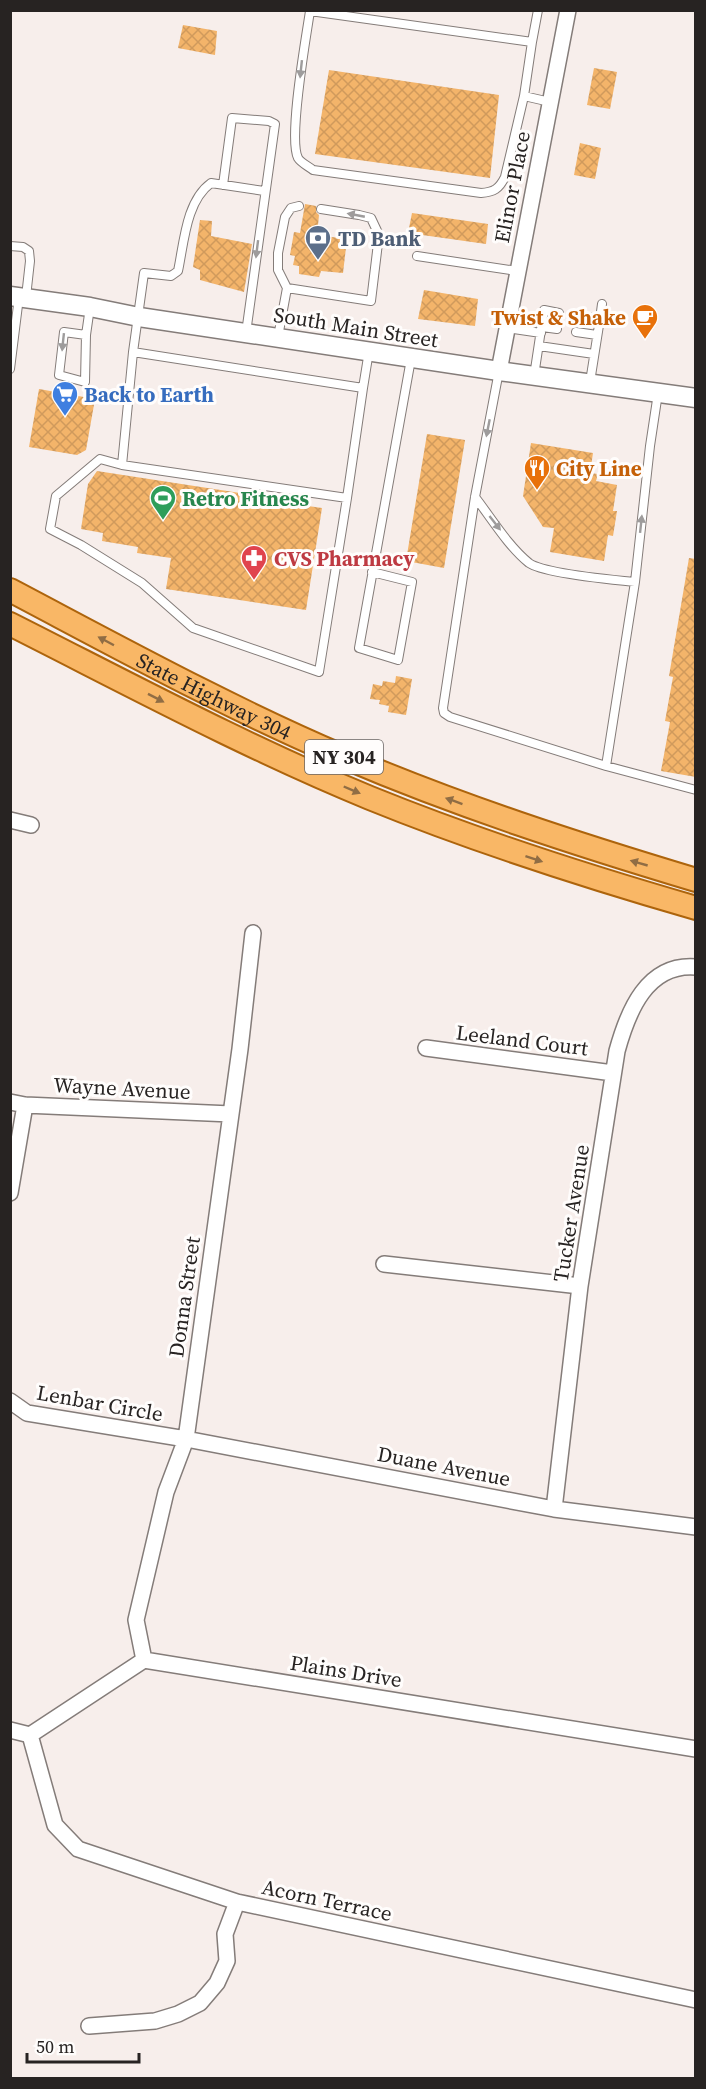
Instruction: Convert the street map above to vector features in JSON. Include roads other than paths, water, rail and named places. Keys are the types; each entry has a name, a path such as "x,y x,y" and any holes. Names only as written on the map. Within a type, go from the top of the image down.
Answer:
{"main road":[{"name":"State Highway 304","path":"10,590 220,700 343,757 497,817 696,880"},
{"name":"State Highway 304","path":"10,624 219,730 360,794 515,852 696,908"}],"street":[{"name":"Elinor Place","path":"499,371 568,10"},
{"name":"South Main Street","path":"19,297 411,358 696,398"},
{"path":"10,820 31,825"},
{"name":"Donna Street","path":"144,1660 136,1620 166,1492 186,1439 231,1114 253,933"},
{"name":"Tucker Avenue","path":"554,1509 580,1286 617,1050 626,1022 640,996 657,976 665,971 684,966 696,967"},
{"name":"Leeland Court","path":"426,1048 613,1073"},
{"path":"10,1193 18,1104"},
{"name":"Wayne Avenue","path":"18,1104 231,1114"},
{"path":"384,1264 580,1286"},
{"name":"Lenbar Circle","path":"10,1401 27,1413 186,1439"},
{"name":"Duane Avenue","path":"186,1439 554,1509 696,1527"},
{"path":"10,1730 30,1735 144,1660"},
{"name":"Plains Drive","path":"144,1660 696,1749"},
{"name":"Acorn Terrace","path":"30,1735 55,1825 78,1849 237,1902 696,2000"},
{"path":"88,2026 155,2020 178,2014 200,2003 217,1983 227,1961 225,1934 237,1902"}],"lane":[{"path":"532,42 310,11 303,50 294,142 299,160 313,170 481,193 493,192 500,188 505,177 524,96 538,10"},
{"path":"524,96 550,102"},
{"path":"223,185 232,118 269,121 275,124 246,333"},
{"path":"122,465 133,352 144,273 171,276 178,271 189,215 204,188 211,183 264,191"},
{"path":"278,338 287,288 279,270 278,253 285,217 291,208 299,206"},
{"path":"287,288 371,301 379,235 371,218 321,209"},
{"path":"10,246 23,247 28,251 30,261 19,297 10,369"},
{"path":"417,256 517,271"},
{"path":"590,383 602,304"},
{"path":"86,335 64,332 59,375 85,382 86,335 90,307"},
{"path":"534,376 544,310 559,313"},
{"path":"579,316 600,319"},
{"path":"507,328 557,329"},
{"path":"576,332 597,335"},
{"path":"539,346 594,354"},
{"path":"347,498 122,465 99,459 56,496 50,529 81,545 142,583 193,628 319,672 347,498 369,351"},
{"path":"133,352 363,388"},
{"path":"372,572 412,582 398,660 359,648 372,572 411,358"},
{"path":"499,371 475,497 442,708 444,713 450,717 606,766 696,790"},
{"path":"606,766 635,582 658,392"},
{"path":"475,497 515,549 530,564 635,582"}],"place":[{"name":"TD Bank","path":"318,261"},
{"name":"Twist & Shake","path":"645,340"},
{"name":"Back to Earth","path":"65,417"},
{"name":"City Line","path":"537,491"},
{"name":"Retro Fitness","path":"163,521"},
{"name":"CVS Pharmacy","path":"254,581"}]}
